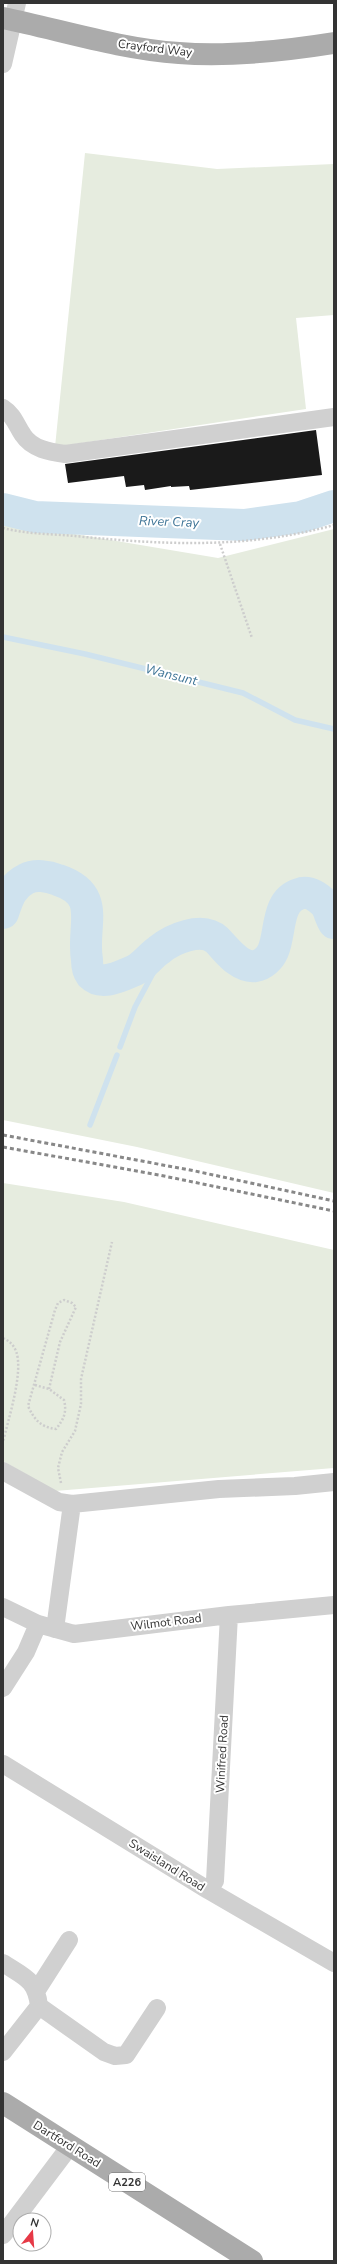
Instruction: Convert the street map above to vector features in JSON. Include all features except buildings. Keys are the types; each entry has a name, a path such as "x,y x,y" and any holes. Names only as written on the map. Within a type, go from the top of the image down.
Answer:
{"main road":[{"name":"Crayford Way","path":"11,13 122,44 179,53 245,53 296,49 334,43"},
{"name":"Dartford Road","path":"3,2103 252,2261"}],"street":[{"path":"3,64 11,13"},
{"path":"3,408 8,412 23,436 31,443 45,450 65,454 334,417"},
{"path":"3,1471 65,1503 219,1489 295,1486 334,1482"},
{"path":"3,1688 26,1652 46,1626 65,1503"},
{"name":"Wilmot Road","path":"3,1607 46,1626 74,1634 229,1615 334,1605"},
{"name":"Winifred Road","path":"208,1890 215,1881 229,1615"},
{"name":"Swaisland Road","path":"3,1764 208,1890 334,1963"},
{"path":"3,2052 38,1998 69,1940"},
{"path":"3,1963 28,1980 38,1998 104,2052 116,2056 126,2055 157,2008"},
{"path":"3,2235 70,2146"}],"path":[{"path":"3,528 122,541 220,544 304,533 334,525"},
{"path":"220,544 252,638"},
{"path":"65,1503 58,1468 62,1452 75,1431 81,1404 81,1379 112,1242"},
{"path":"35,1385 49,1389 64,1400 66,1410 62,1422 56,1429 45,1428 33,1418 28,1406 55,1310 58,1303 64,1300 72,1303 76,1307 60,1342 49,1389"},
{"path":"3,1338 10,1342 16,1352 18,1369 3,1442"}],"shaded area":[{"path":"85,153 217,169 334,164 334,315 296,318 306,409 55,447"},
{"path":"3,522 218,558 334,529 334,1193 137,1147 3,1120"},
{"path":"3,1183 124,1202 334,1250 334,1468 55,1491 3,1461"}],"waterway":[{"name":"River Cray","path":"3,509 35,517 244,525 301,517 334,506"},
{"name":"Wansunt","path":"3,637 85,654 243,693 295,720 334,729"},
{"path":"3,913 9,897 14,889 17,885 30,877 50,877 72,886 81,894 87,912 86,947 88,970 91,975 101,980 112,979 137,969 156,952 171,942 179,938 195,934 211,936 217,940 234,958 244,964 249,966 261,964 268,959 273,951 280,918 286,903 292,898 303,893 313,895 325,904 334,923"},
{"path":"120,1047 135,1007 160,960 162,948"},
{"path":"90,1125 117,1055"}],"railway":[{"path":"3,1135 195,1171 334,1201"},
{"path":"3,1147 159,1175 334,1211"}]}
